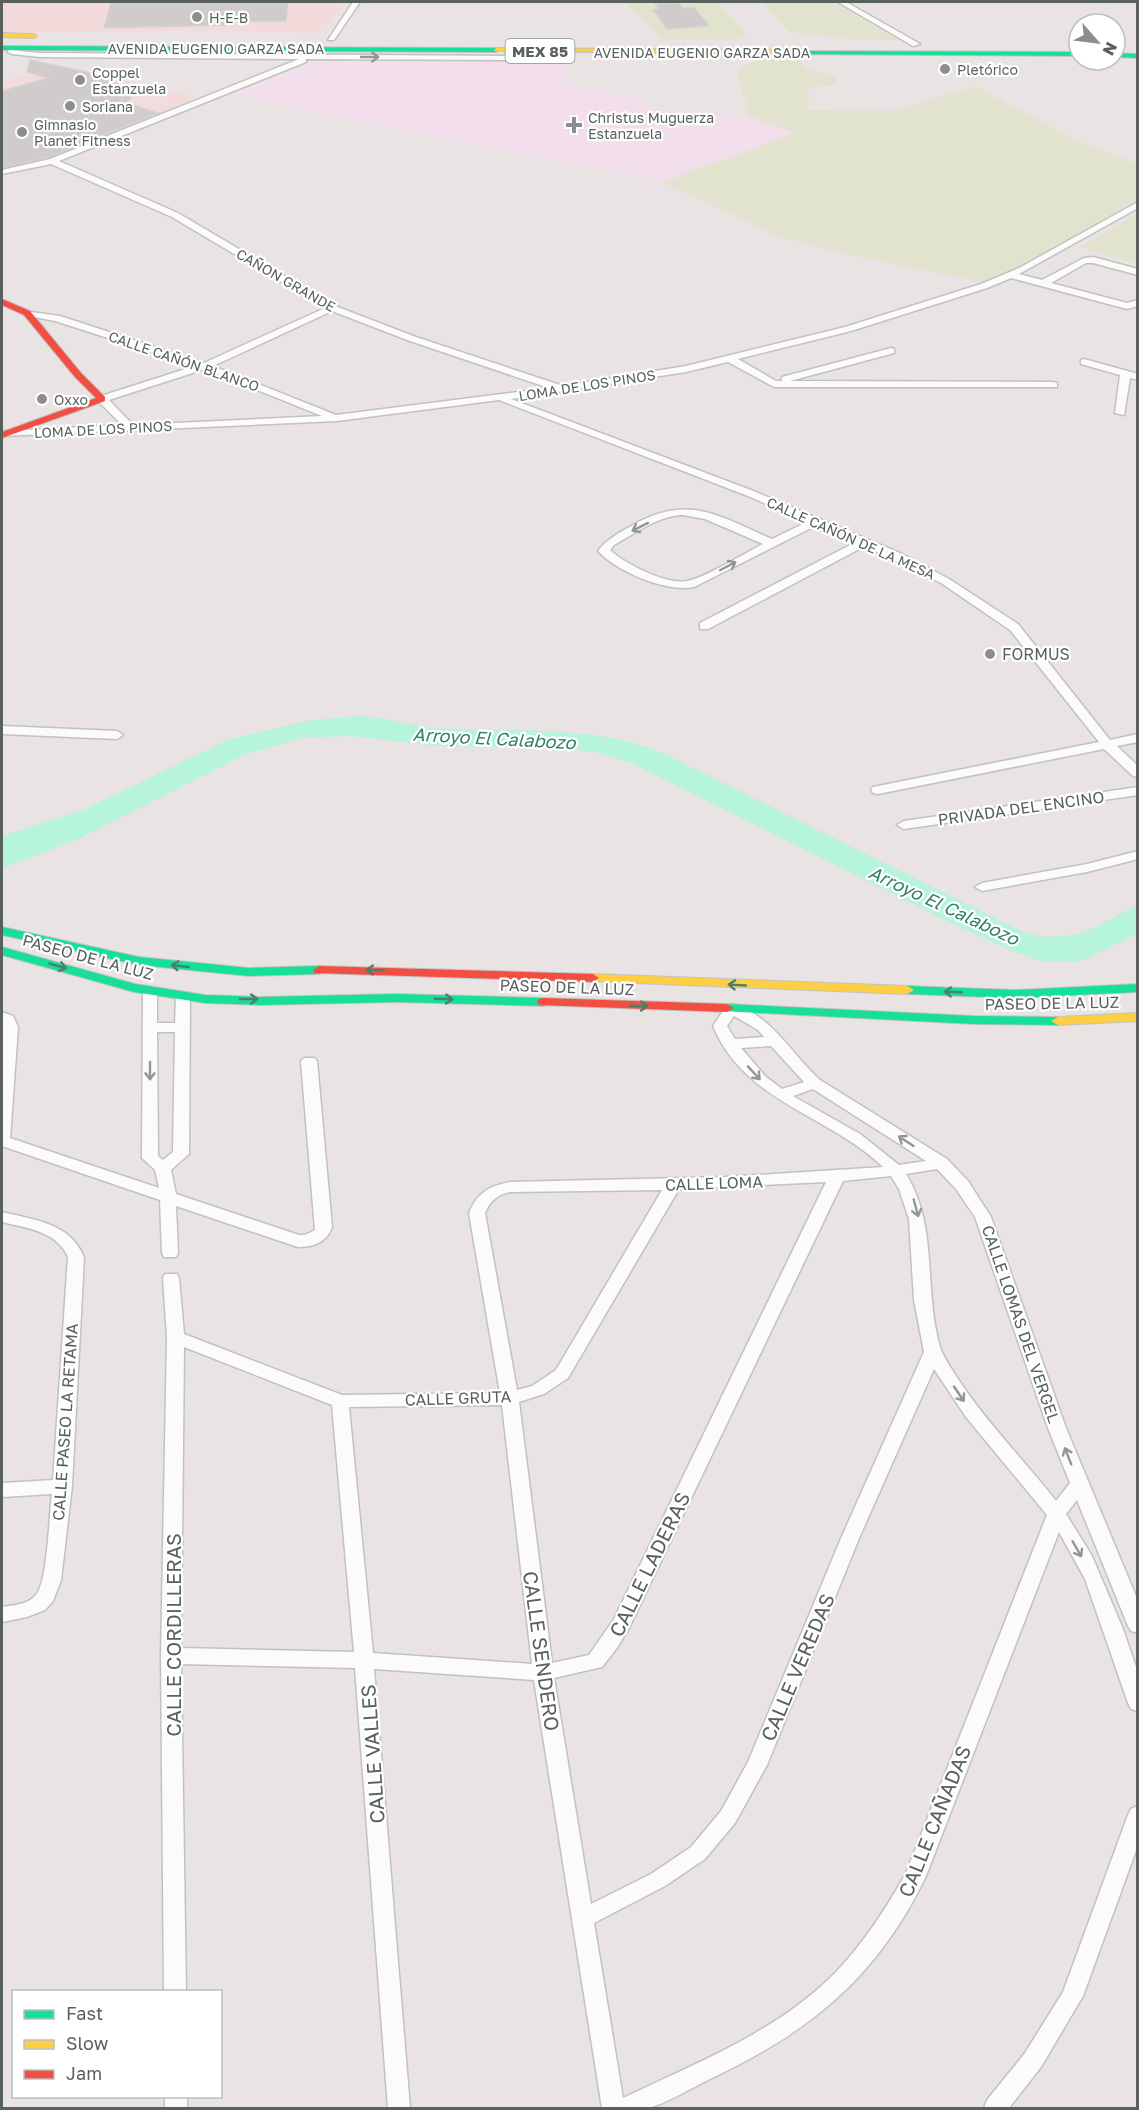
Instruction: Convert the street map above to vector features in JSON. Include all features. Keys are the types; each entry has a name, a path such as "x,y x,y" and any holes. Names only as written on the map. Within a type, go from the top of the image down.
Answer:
{"main road":[{"path":"2,38 136,35 389,41"},
{"name":"AVENIDA EUGENIO GARZA SADA","path":"2,38 1067,46"},
{"path":"5,51 212,51 314,54 364,49"},
{"name":"AVENIDA EUGENIO GARZA SADA","path":"5,51 364,49 1067,56"},
{"path":"212,51 287,57"},
{"path":"2,303 27,313 78,375 102,399 3,435"},
{"name":"PASEO DE LA LUZ","path":"2,931 139,961 249,972 345,969 913,991 1064,993 1137,988"},
{"name":"PASEO DE LA LUZ","path":"2,951 150,991 183,996 244,999 427,999 732,1008 895,1018 1017,1022 1137,1017"},
{"path":"481,974 528,984 688,995 709,999 732,1008 746,997 852,999 891,996 913,991"}],"street":[{"path":"331,38 356,2"},
{"path":"842,2 916,44"},
{"path":"5,51 40,55 287,57 314,54 529,58 561,51"},
{"path":"2,172 52,161 314,54"},
{"name":"CAÑON GRANDE","path":"52,161 175,215 332,308 413,339 563,389"},
{"name":"LOMA DE LOS PINOS","path":"3,435 337,418 563,389 718,362 881,320 1011,275 1137,204"},
{"path":"1042,284 1084,261 1093,260 1137,272"},
{"path":"1011,275 1127,306 1137,303"},
{"path":"130,428 102,399 205,366 332,308"},
{"name":"CALLE CAÑÓN BLANCO","path":"27,313 57,318 205,366 337,418"},
{"path":"731,359 769,384 891,351"},
{"path":"718,362 757,384 1053,385"},
{"path":"1084,362 1137,377"},
{"path":"1120,413 1125,374"},
{"name":"CALLE CAÑÓN DE LA MESA","path":"500,398 692,469 865,542 945,581 1014,627 1108,745 1137,773"},
{"path":"771,543 702,516 681,511 665,515 610,543 604,551 614,560 660,580 684,585 698,581 817,521"},
{"path":"704,626 865,542"},
{"path":"2,730 117,735"},
{"path":"878,790 1137,738"},
{"name":"PRIVADA DEL ENCINO","path":"904,825 1137,791"},
{"path":"982,887 1087,868 1137,855"},
{"path":"150,991 150,1158 163,1168 168,1196 170,1252"},
{"path":"163,1168 181,1154 183,996"},
{"path":"732,1008 720,1026 751,1070 781,1095 856,1140 896,1172 914,1199 918,1215 922,1301 933,1352 957,1393 987,1434 1057,1513 1086,1564 1107,1614 1137,1703"},
{"name":"CALLE LOMAS DEL VERGEL","path":"732,1008 763,1027 801,1071 815,1083 941,1163 962,1185 983,1217 1057,1428 1137,1626"},
{"path":"2,1016 8,1019 11,1027 2,1141 298,1241 308,1241 322,1233 321,1173 309,1061"},
{"path":"150,1028 181,1028"},
{"path":"731,1044 775,1041"},
{"path":"781,1095 815,1083"},
{"name":"CALLE LOMA","path":"486,1195 496,1189 510,1187 673,1185 837,1177 896,1172 941,1163"},
{"name":"CALLE LADERAS","path":"171,1656 364,1660 543,1673 595,1661 610,1643 622,1623 837,1177"},
{"name":"CALLE GRUTA","path":"176,1337 340,1401 510,1399 538,1390 562,1374 673,1185"},
{"name":"CALLE SENDERO","path":"486,1195 477,1213 510,1399 543,1673 613,2109"},
{"name":"CALLE PASEO LA RETAMA","path":"2,1216 50,1231 67,1239 74,1247 76,1257 63,1486 51,1580 46,1596 40,1604 2,1614"},
{"name":"CALLE CORDILLERAS","path":"171,1278 176,1337 171,1656 175,1990"},
{"name":"CALLE VEREDAS","path":"584,1918 658,1880 698,1853 728,1817 757,1764 847,1547 933,1352"},
{"name":"CALLE VALLES","path":"340,1401 364,1660 399,2109"},
{"name":"CALLE CAÑADAS","path":"625,2109 775,2034 828,1995 866,1954 898,1907 915,1876 1057,1513 1079,1485"},
{"path":"2,1490 63,1486"},
{"path":"995,2109 1033,2060 1072,1996 1086,1964 1137,1815"}],"shaded area":[{"path":"2,2 347,2 321,34 239,30 2,33"},
{"path":"624,2 717,2 747,35 736,39 663,40"},
{"path":"762,2 833,2 899,40 853,40 789,32"},
{"name":"Christus Muguerza Estanzuela","path":"565,54 568,86 631,96 646,103 648,110 750,117 797,132 664,181 335,117 233,94 323,59 532,60"},
{"path":"760,57 802,57 803,68 837,78 835,85 809,88 808,110 895,111 975,86 1073,139 1137,164 1138,200 984,283 847,254 780,237 662,182 796,133 750,117 737,72"},
{"path":"53,65 196,97 54,158 2,170 2,83"},
{"path":"1137,213 1137,264 1080,247"}],"water":[{"name":"Arroyo El Calabozo","path":"356,716 437,728 584,734 613,738 642,746 669,756 1021,931 1054,937 1068,936 1095,927 1137,905 1137,934 1079,962 1043,962 1012,951 949,922 631,763 599,753 563,748 437,746 350,736 303,738 246,754 76,840 2,868 2,836 83,810 230,739 306,721"}],"building":[{"name":"H-E-B","path":"111,2 288,2 286,21 234,22 233,25 104,28"},
{"path":"679,3 683,8 694,7 709,26 667,29 653,10 659,9 655,4"},
{"name":"Soriana","path":"30,60 111,77 105,80 136,89 127,103 158,113 49,157 2,168 2,91 48,78 27,72"}],"traffic: fast":[{"path":"2,48 496,50"},
{"path":"777,52 1067,54"},
{"path":"1127,56 1138,56"},
{"path":"2,931 139,961 249,972 319,970"},
{"path":"2,951 134,988 205,999 260,1001 397,998 544,1002"},
{"path":"907,990 1015,994 1138,988"},
{"path":"727,1008 974,1020 1058,1021"}],"traffic: slow":[{"path":"2,35 34,36"},
{"path":"496,50 777,52"},
{"path":"593,978 907,990"},
{"path":"1058,1021 1138,1017"}],"traffic: jam":[{"path":"2,302 27,313 78,375 102,399 2,435"},
{"path":"319,970 593,978"},
{"path":"544,1002 727,1008"}],"place":[{"name":"H-E-B","path":"197,17"},
{"name":"Pletórico","path":"945,69"},
{"name":"Coppel Estanzuela","path":"80,80"},
{"name":"Soriana","path":"70,106"},
{"name":"Christus Muguerza Estanzuela","path":"574,125"},
{"name":"Gimnasio Planet Fitness","path":"22,132"},
{"name":"Oxxo","path":"42,399"},
{"name":"FORMUS","path":"990,654"}]}
